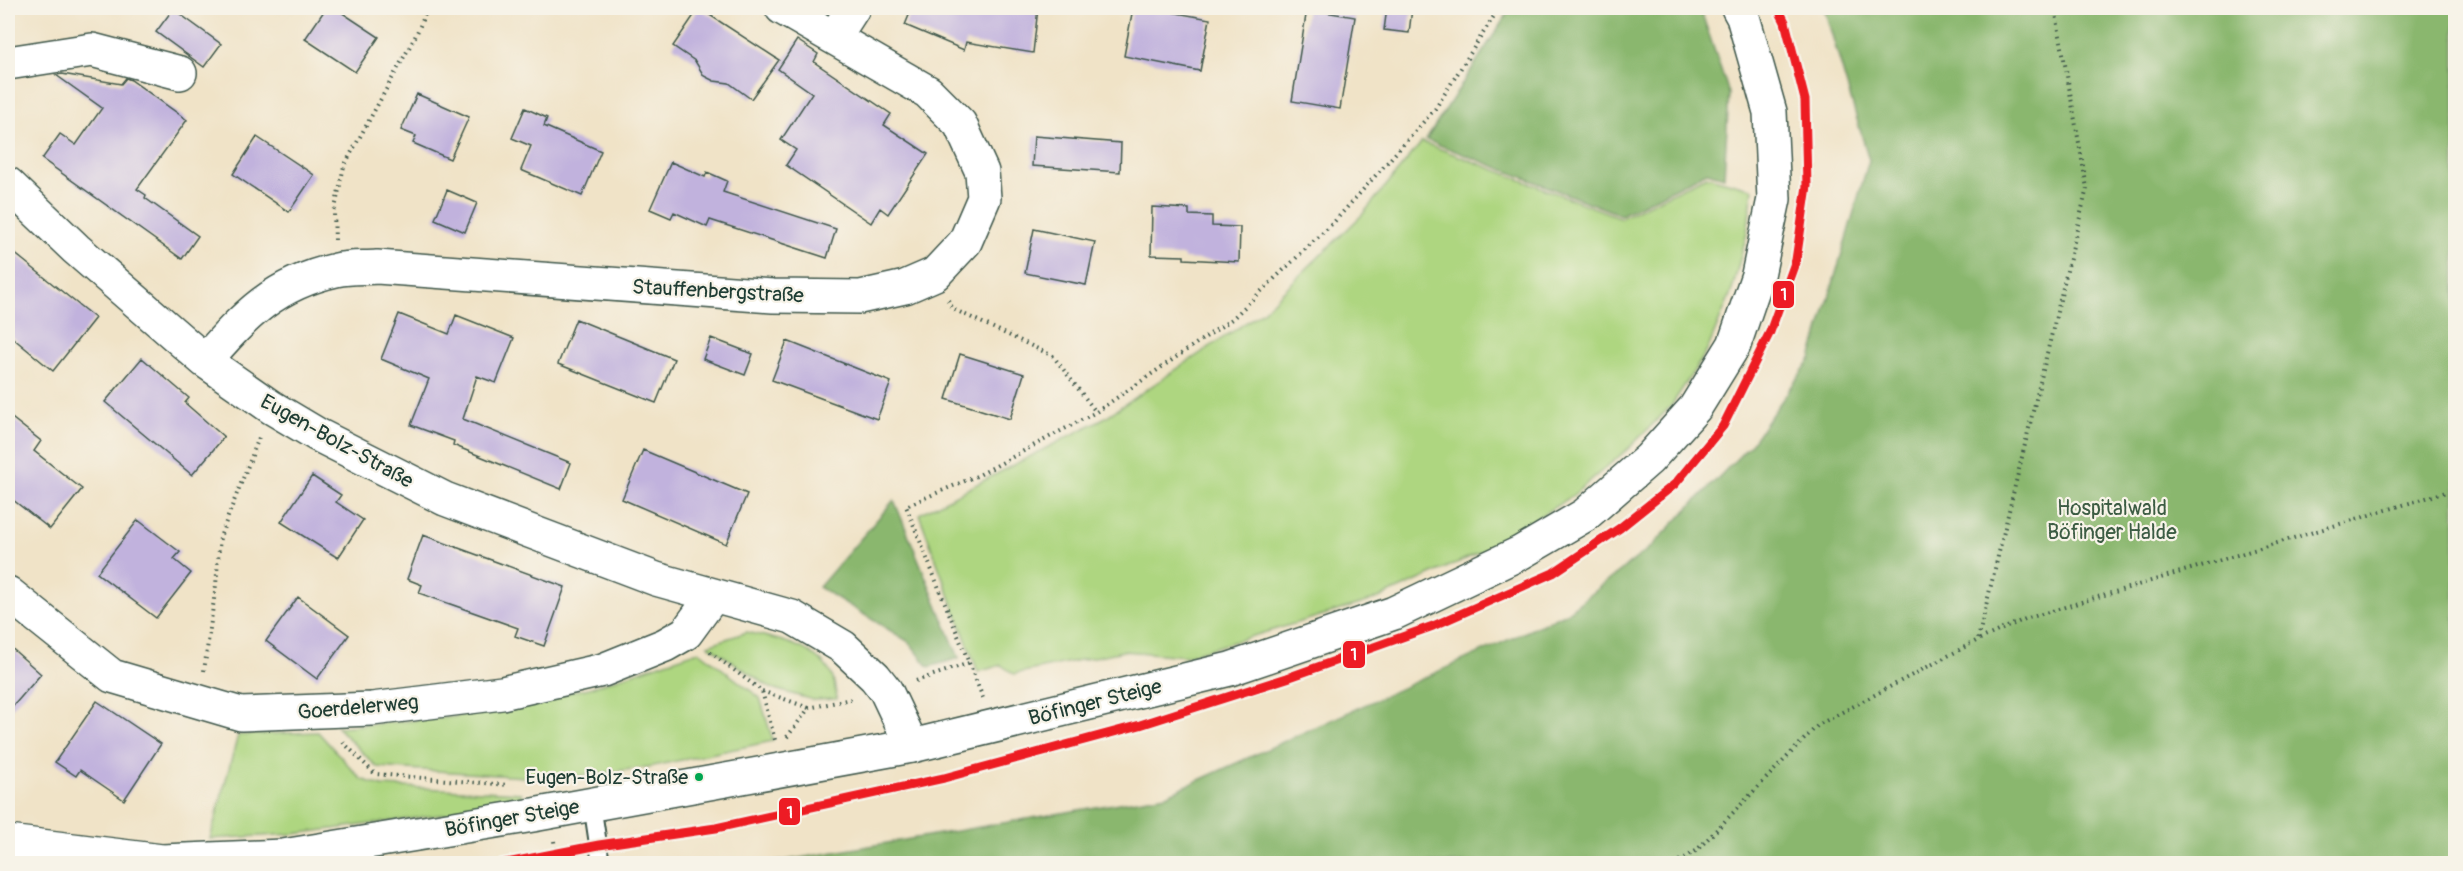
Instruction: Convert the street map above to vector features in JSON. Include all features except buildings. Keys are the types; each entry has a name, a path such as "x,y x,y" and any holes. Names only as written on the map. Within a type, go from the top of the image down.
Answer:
{"street":[{"name":"Stauffenbergstraße","path":"205,361 244,317 288,286 337,270 377,267 773,296 860,297 905,287 934,274 965,242 984,198 982,172 960,124 928,92 835,36 782,8"},
{"path":"835,36 853,8"},
{"name":"Böfinger Steige","path":"8,842 162,861 283,856 592,804 912,746 1230,669 1394,613 1520,553 1585,515 1649,459 1695,408 1734,345 1758,275 1774,199 1770,112 1743,17 1738,8"},
{"path":"8,63 92,50 130,58 180,73"},
{"name":"Eugen-Bolz-Straße","path":"8,184 76,249 205,361 271,407 318,435 446,499 656,579 792,617 843,647 875,677 886,691 912,746"},
{"name":"Goerdelerweg","path":"8,593 112,676 241,714 372,709 513,690 603,670 665,645 686,633 713,596"}],"lane":[{"path":"592,804 601,864"}],"path":[{"path":"336,242 334,213 344,166 415,37 428,8"},
{"path":"886,691 969,663 906,506 979,475 1096,412 1232,319 1334,222 1435,109 1499,8"},
{"path":"1978,640 2087,188 2055,8"},
{"path":"978,320 1053,356 1096,412"},
{"path":"206,664 220,537 271,407"},
{"path":"1674,864 1696,851 1818,725 1978,640 2025,619 2456,489"},
{"path":"686,633 762,691 809,708"},
{"path":"762,691 777,749"},
{"path":"322,712 331,731 375,774 528,787 533,814"},
{"path":"554,841 558,864"}],"green space":[{"path":"1511,8 1700,8 1729,93 1724,177 1707,172 1621,215 1426,140"},
{"name":"Hospitalwald Böfinger Halde","path":"1824,8 2455,8 2455,863 771,863 1166,795 1565,614 1652,546 1751,444 1811,359 1869,160"},
{"path":"1422,142 1621,218 1706,176 1753,189 1747,233 1732,290 1707,351 1671,406 1629,448 1571,497 1483,551 1377,599 1186,656 1123,651 1014,674 1001,665 978,672 919,514 1104,418 1263,311 1362,215"},
{"path":"894,500 959,658 929,667 909,642 819,587"},
{"path":"747,632 796,645 817,657 832,676 837,699 813,700 771,688 708,645"},
{"path":"699,651 760,698 773,741 648,767 556,779 377,767 337,727 453,717 589,688"},
{"path":"318,732 361,779 382,786 521,793 523,804 294,834 210,839 238,735"}],"transit line":[{"name":"1","path":"501,864 599,845 716,828 944,778 1140,725 1287,678 1433,626 1553,573 1620,528 1675,484 1723,426 1770,332 1796,260 1807,186 1805,100 1785,22 1778,8"}],"place":[{"name":"Eugen-Bolz-Straße","path":"699,777"}]}
